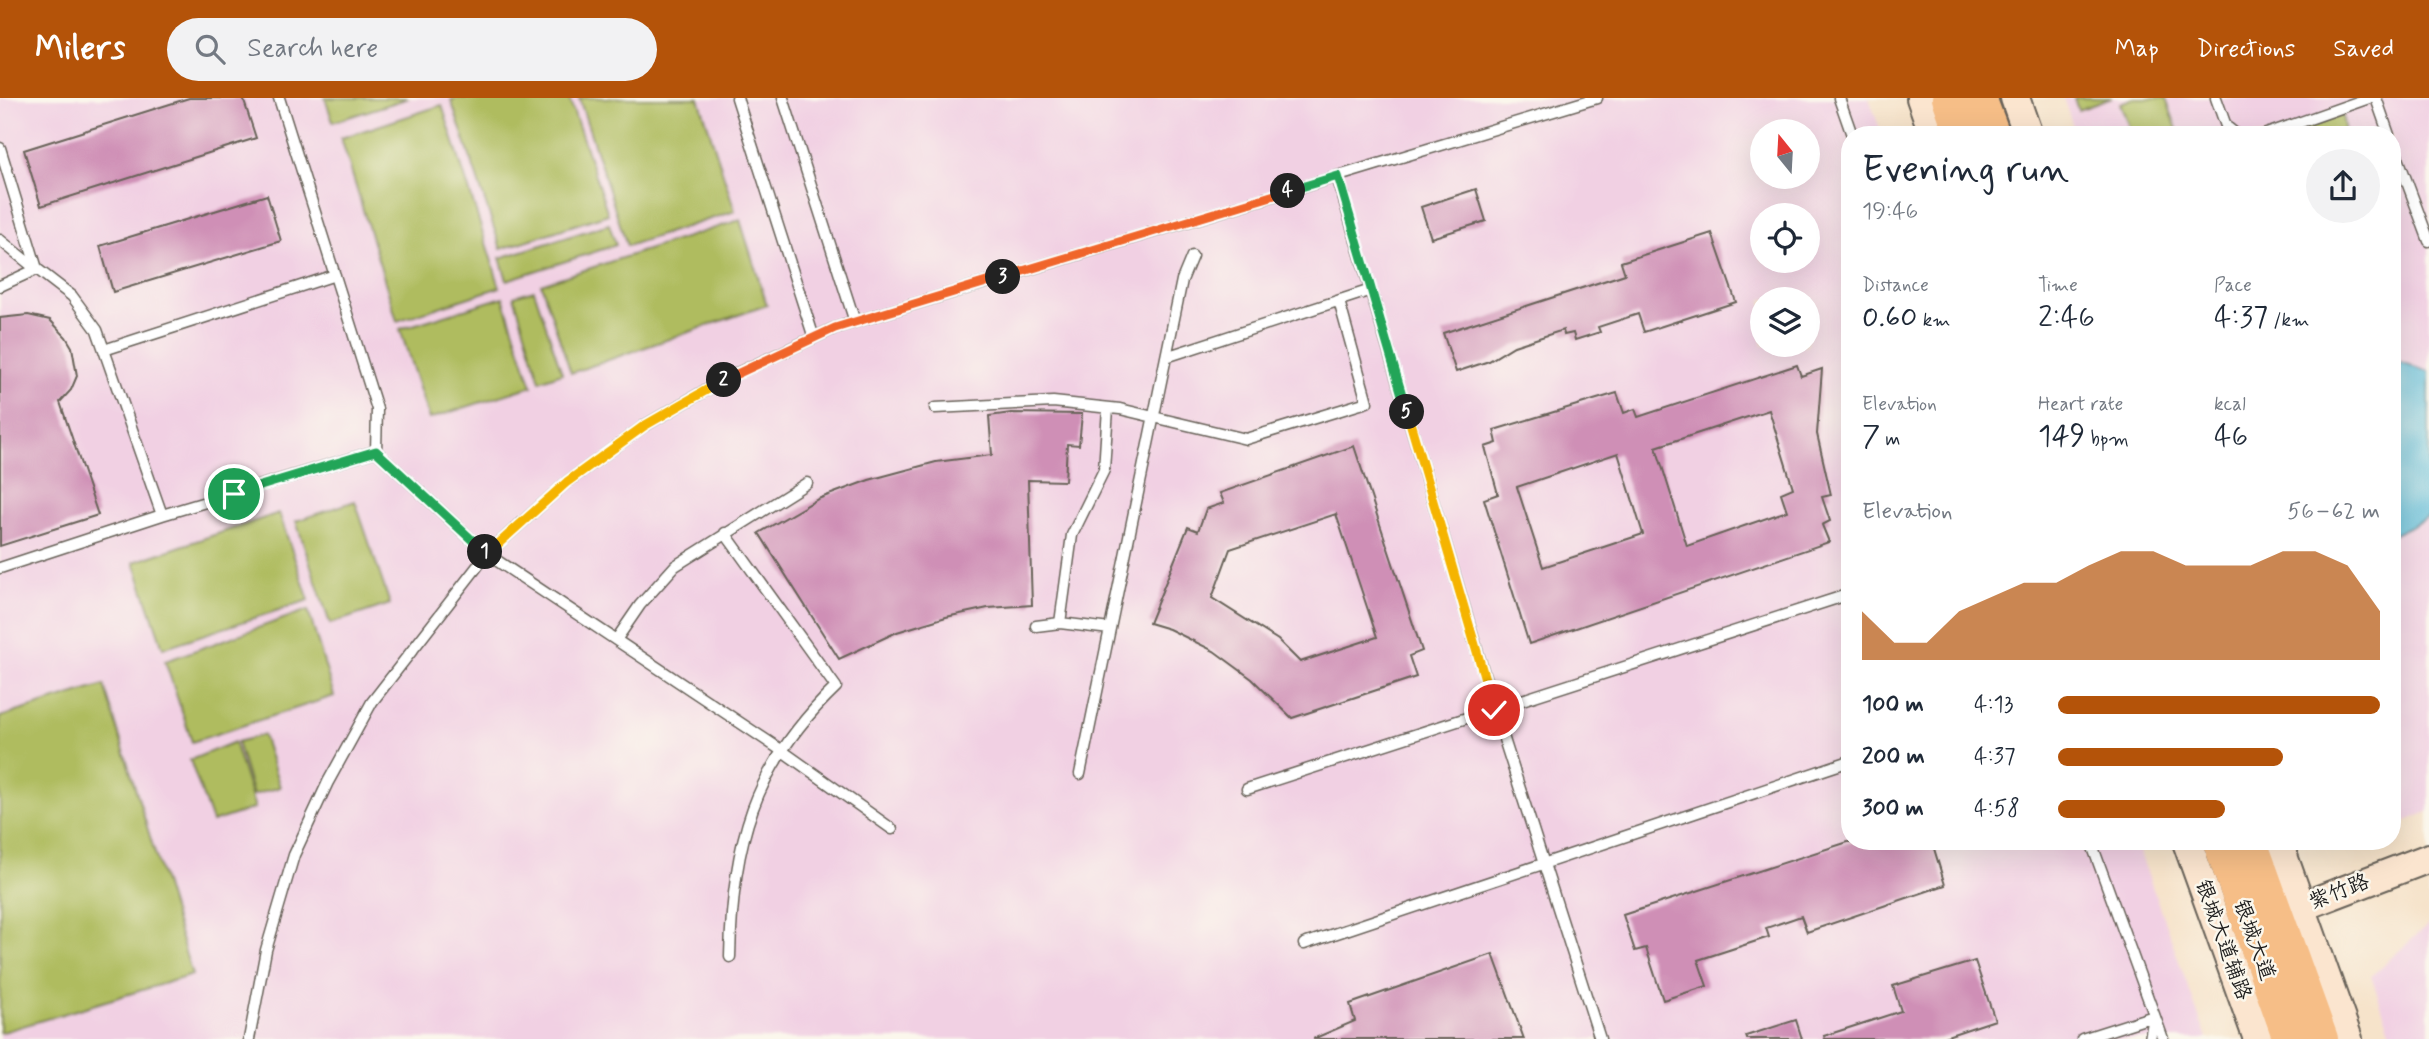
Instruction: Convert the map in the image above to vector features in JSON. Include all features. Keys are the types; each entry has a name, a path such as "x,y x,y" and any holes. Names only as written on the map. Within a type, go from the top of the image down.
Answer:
{"main road":[{"path":"1948,98 1958,126"},
{"path":"1980,98 1991,126"},
{"name":"银城大道","path":"2225,850 2276,916 2289,1039"},
{"name":"银城大道","path":"2254,850 2322,1039"}],"street":[{"path":"1921,98 1931,126"},
{"path":"2015,98 2025,126"},
{"name":"银城大道辅路","path":"2191,850 2258,1039"},
{"path":"2277,850 2276,916 2348,1039"},
{"name":"紫竹路","path":"2276,916 2429,858"}],"lane":[{"path":"279,98 377,409 376,451 487,554 781,750 892,829"},
{"path":"737,98 814,338"},
{"path":"783,98 855,322"},
{"path":"249,1039 266,950 290,867 328,782 372,702 487,554 567,482 644,426 727,377 855,322 1597,98"},
{"path":"1839,98 1849,126"},
{"path":"2216,98 2226,126"},
{"path":"2290,126 2369,98"},
{"path":"2376,98 2386,126"},
{"path":"0,148 37,269"},
{"path":"2401,166 2429,241"},
{"path":"1338,176 1494,710 1546,862 1600,1039"},
{"path":"0,240 72,296 97,330 162,515"},
{"path":"1080,774 1182,280 1192,256"},
{"path":"0,286 37,269"},
{"path":"104,350 335,275"},
{"path":"1166,357 1371,290"},
{"path":"935,408 1053,402 1108,408 1246,439 1367,402 1339,301"},
{"path":"1060,623 1072,536 1104,470 1108,408"},
{"path":"0,568 162,515 376,451"},
{"path":"616,640 640,605 675,566 807,482"},
{"path":"725,533 836,687 805,717 781,750 755,801 738,852 731,900 730,957"},
{"path":"1247,789 1841,597"},
{"path":"1036,625 1060,623 1110,629"},
{"path":"1304,944 1841,764"},
{"path":"2094,850 2163,1039"},
{"path":"2082,1039 2154,1016"},
{"path":"2150,1039 2154,1016"}],"shaded area":[{"path":"0,98 1869,98 1879,126 1841,126 1841,850 2139,850 2207,1039 0,1039"},
{"path":"2063,98 2429,98 2429,812 2401,823 2401,126 2073,126"},
{"path":"2429,924 2429,1039 2393,1039 2371,976"}],"green space":[{"path":"325,98 409,98 333,122"},
{"path":"569,98 608,214 501,249 451,100"},
{"path":"579,98 699,98 735,211 627,246"},
{"path":"2074,98 2112,98 2078,110"},
{"path":"2134,98 2166,98 2176,126 2129,126 2120,103"},
{"path":"442,105 500,287 397,321 341,138"},
{"path":"2342,112 2344,126 2304,126"},
{"path":"740,220 767,305 571,373 541,284"},
{"path":"609,224 616,245 507,280 500,258"},
{"path":"534,290 562,373 540,381 514,296"},
{"path":"503,297 532,386 429,419 400,329"},
{"path":"355,501 390,604 330,624 296,521"},
{"path":"279,513 309,600 163,648 134,562"},
{"path":"308,610 334,696 192,742 165,661"},
{"path":"104,685 192,975 0,1033 0,717"},
{"path":"263,735 280,787 253,795 237,742"},
{"path":"234,742 255,808 212,822 190,760"}],"water":[{"path":"2401,363 2429,372 2429,517 2401,531"}],"building":[{"path":"189,98 243,98 256,138 41,206 24,150"},
{"path":"1476,189 1486,221 1431,238 1421,207"},
{"path":"267,195 281,241 113,292 100,246"},
{"path":"1712,233 1736,302 1644,332 1638,314 1598,327 1600,332 1575,340 1573,333 1564,335 1563,330 1514,346 1489,361 1456,372 1443,333 1625,274 1621,262"},
{"path":"28,315 50,320 72,347 77,376 71,390 60,402 98,515 0,546 0,318"},
{"path":"1797,365 1801,376 1822,369 1817,434 1831,495 1822,497 1830,521 1822,525 1829,542 1529,644 1484,499 1498,494 1485,447 1497,443 1494,430 1617,393 1624,413 1635,409 1638,417","holes":["1769,410 1793,488 1781,493 1787,511 1687,546 1656,447","1618,453 1643,534 1543,567 1517,487"]},
{"path":"1011,413 1082,414 1079,445 1067,444 1065,481 1028,480 1032,605 988,608 946,617 897,632 839,659 759,533 818,499 869,480 936,462 992,455 989,416"},
{"path":"1354,446 1422,651 1409,656 1416,677 1292,718 1252,679 1214,651 1169,629 1149,623 1188,527 1198,531 1206,509 1224,503 1220,493","holes":["1336,514 1377,637 1300,662 1278,640 1212,598 1230,549"]},
{"path":"1841,844 1841,850 1934,850 1945,885 1807,932 1801,916 1766,928 1769,937 1698,960 1707,986 1663,1000 1646,948 1635,951 1623,915"},
{"path":"1493,954 1524,1039 1313,1039 1355,1021 1350,1004"},
{"path":"1975,961 1995,1020 1938,1039 1825,1039 1824,1036 1901,1011 1893,986"},
{"path":"1796,1020 1802,1039 1747,1039 1746,1036"}],"route":[{"path":"234,494 376,451 487,554 567,482 644,426 727,377 835,328 1338,176 1494,710"}]}
